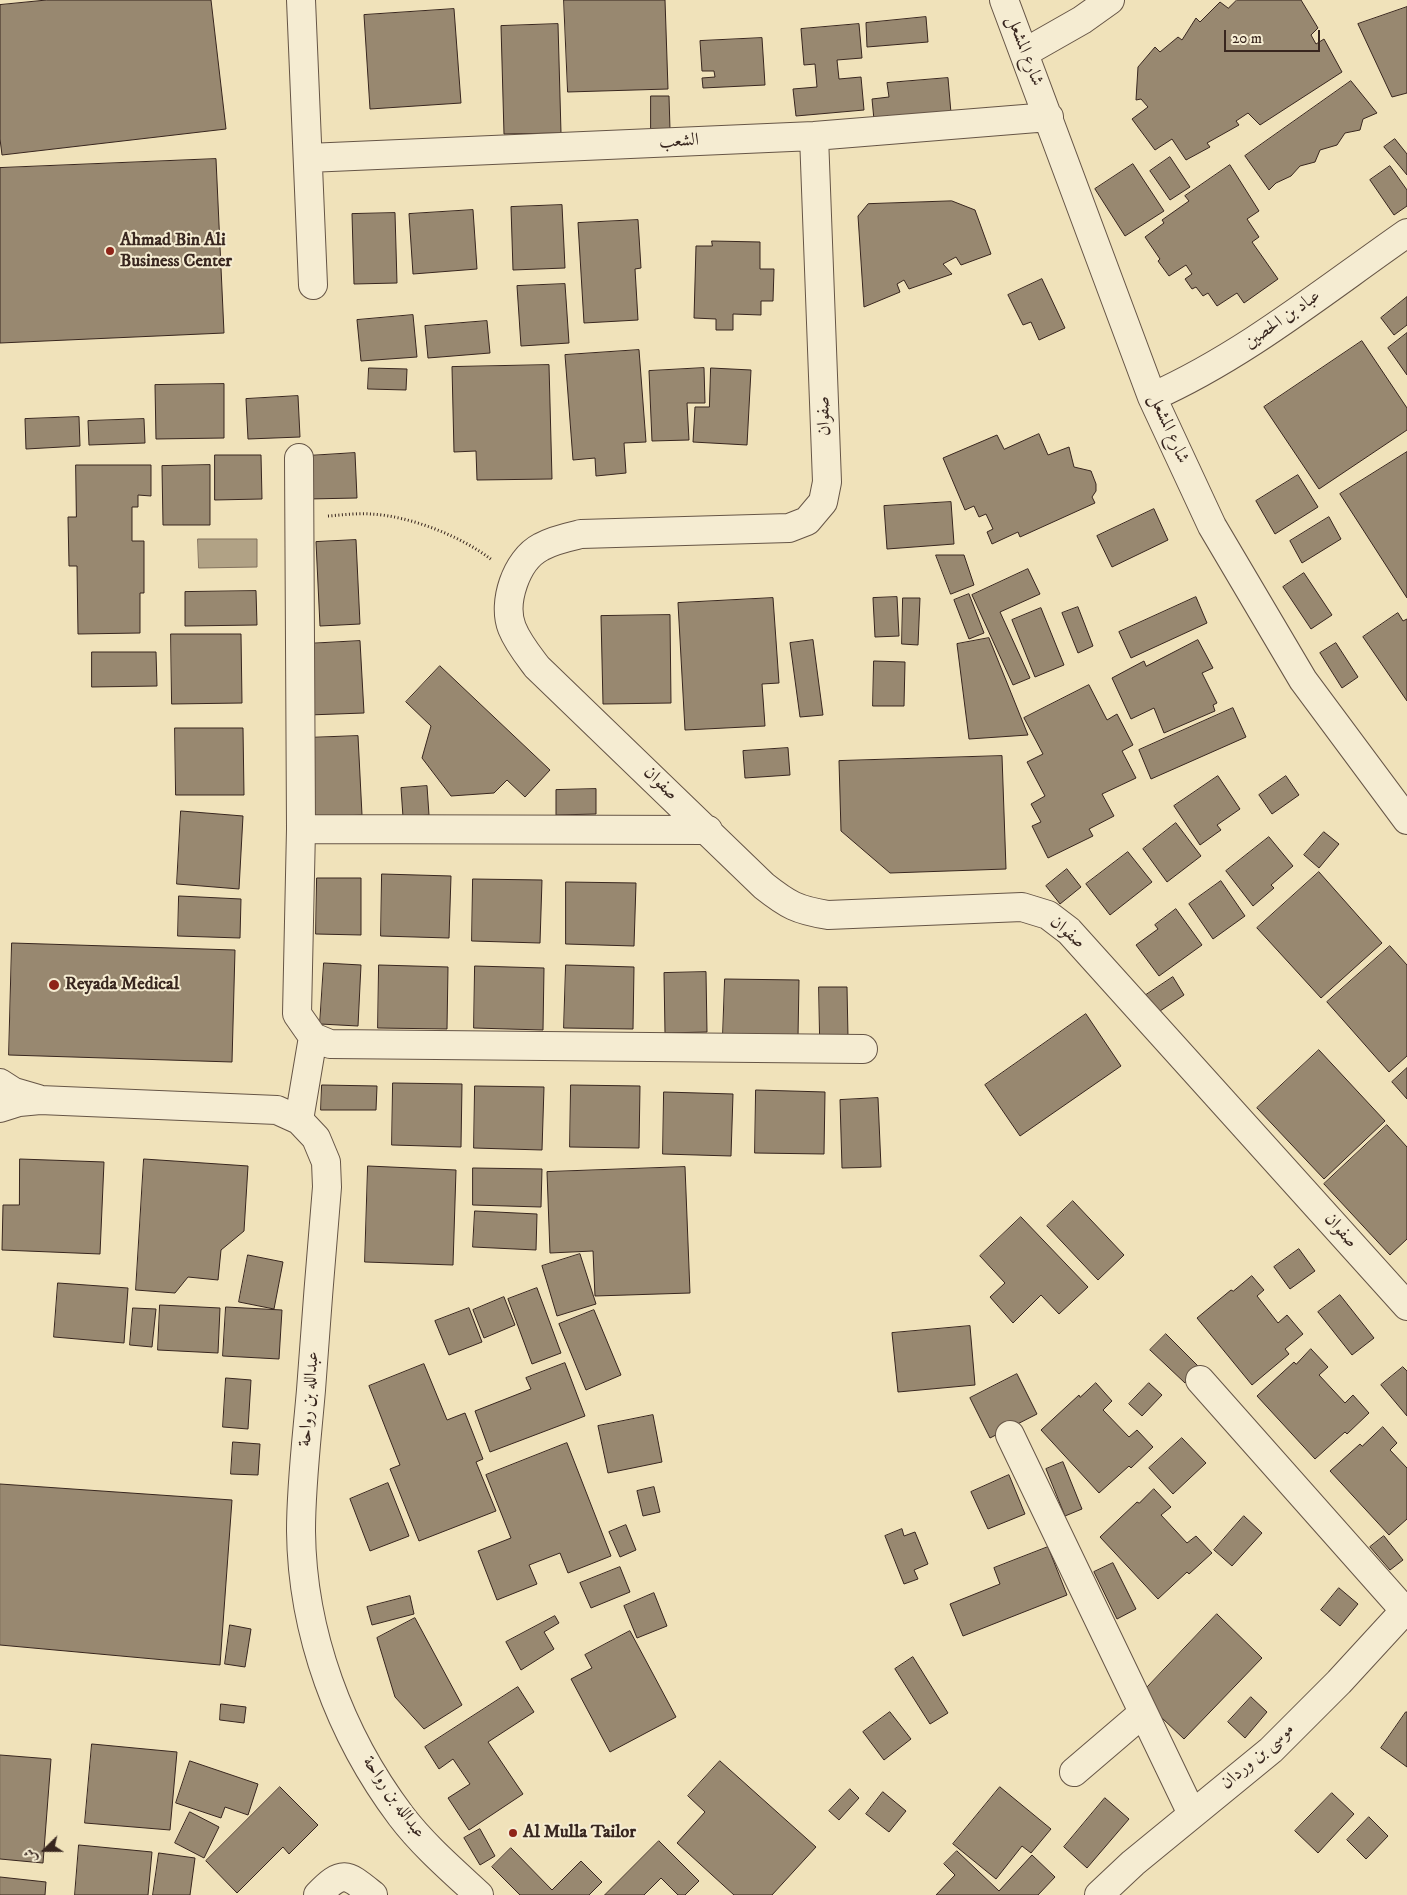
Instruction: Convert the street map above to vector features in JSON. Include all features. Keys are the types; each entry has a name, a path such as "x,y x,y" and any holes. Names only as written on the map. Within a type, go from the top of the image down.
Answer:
{"street":[{"path":"301,0 314,286"},
{"name":"شارع المشعل","path":"1004,0 1152,396 1212,526 1303,680 1407,820"},
{"path":"1024,53 1082,20 1110,0"},
{"name":"الشعب","path":"308,158 814,136 1049,117"},
{"name":"صفوان","path":"814,136 828,482 824,502 807,520 789,528 581,534 540,547 525,562 514,578 509,600 511,626 522,647 537,667 764,886 788,905 828,915 1022,907 1048,915 1069,930 1407,1306"},
{"name":"عباد بن الحصين","path":"1152,396 1182,383 1238,351 1407,233"},
{"path":"299,458 301,829 298,1014 313,1037 330,1044 863,1049"},
{"path":"301,829 708,830"},
{"path":"299,1120 313,1037"},
{"name":"عبدالله بن رواحة","path":"0,1083 14,1092 40,1100"},
{"name":"عبدالله بن رواحة","path":"0,1108 19,1102 40,1100 276,1110 299,1120 316,1138 326,1162 327,1187 301,1532 305,1583 314,1633 331,1690 348,1730 372,1775 402,1817 436,1855 479,1895"},
{"path":"1200,1380 1406,1609"},
{"path":"1010,1435 1192,1814"},
{"name":"موسى بن وردان","path":"1099,1895 1192,1814 1270,1750 1339,1682 1406,1609"},
{"path":"1074,1772 1144,1713"},
{"path":"318,1895 333,1880 341,1877 350,1878 373,1895"}],"path":[{"path":"300,517 371,514 403,519 433,528 462,541 489,558 514,578"}],"shaded area":[{"path":"198,539 257,539 257,567 199,568"}],"building":[{"path":"47,0 211,0 226,129 2,155 0,139 0,5"},
{"path":"564,0 665,0 668,89 568,92"},
{"path":"1237,0 1301,0 1318,28 1311,35 1316,44 1324,39 1342,72 1260,125 1248,113 1236,121 1239,125 1207,143 1210,147 1186,160 1172,139 1155,150 1132,119 1148,107 1141,99 1136,100 1138,67 1155,47 1160,52 1178,37 1182,40 1196,18 1200,22 1220,2 1228,8"},
{"path":"1407,7 1407,93 1392,97 1358,24"},
{"path":"454,9 461,103 370,109 364,15"},
{"path":"926,17 928,42 867,47 866,23"},
{"path":"558,24 561,133 504,134 501,26"},
{"path":"859,24 862,58 837,60 839,79 861,77 864,110 796,116 793,89 817,87 815,64 804,65 801,29"},
{"path":"762,38 765,85 703,88 702,78 715,77 714,71 702,71 700,41"},
{"path":"948,78 951,113 874,120 872,99 889,97 887,83"},
{"path":"1351,81 1377,113 1363,119 1360,130 1345,133 1337,145 1320,150 1315,162 1300,166 1291,176 1276,183 1269,190 1245,156"},
{"path":"651,96 669,96 670,130 651,130"},
{"path":"1395,139 1407,154 1407,175 1384,147"},
{"path":"1170,157 1190,187 1170,200 1150,171"},
{"name":"Ahmad Bin Ali Business Center","path":"216,159 224,333 0,343 0,168"},
{"path":"1133,164 1164,211 1125,236 1095,189"},
{"path":"1230,165 1259,211 1247,219 1259,237 1252,242 1278,279 1244,303 1237,293 1217,306 1208,293 1203,296 1196,287 1192,289 1185,279 1192,274 1186,265 1169,276 1158,261 1160,259 1145,237 1164,223 1162,220 1189,201 1185,196"},
{"path":"1390,166 1407,190 1407,206 1394,215 1370,180"},
{"path":"952,201 975,210 991,254 961,265 956,257 943,264 952,274 909,289 904,280 897,284 900,292 864,307 858,216 868,204"},
{"path":"562,205 565,268 513,270 511,207"},
{"path":"473,210 477,269 413,274 409,214"},
{"path":"395,213 397,283 354,284 352,214"},
{"path":"638,220 641,268 635,269 638,320 584,323 578,223"},
{"path":"712,241 760,242 760,269 774,269 773,301 761,301 761,315 733,314 733,330 716,330 716,319 694,318 696,246 712,246"},
{"path":"1042,279 1065,328 1039,340 1031,322 1023,325 1008,295"},
{"path":"565,284 569,343 521,346 517,286"},
{"path":"1407,297 1407,325 1394,335 1381,318"},
{"path":"413,315 417,357 361,361 357,320"},
{"path":"487,321 490,353 428,358 425,326"},
{"path":"1407,333 1407,375 1388,348"},
{"path":"1362,341 1407,408 1407,430 1319,489 1264,407"},
{"path":"639,350 646,442 624,443 626,473 596,476 595,458 573,460 565,355"},
{"path":"549,365 552,479 477,480 476,451 454,452 452,367"},
{"path":"369,368 407,369 406,390 368,389"},
{"path":"704,368 705,403 687,403 689,440 652,441 649,371"},
{"path":"711,368 751,370 747,445 693,442 695,407 709,407"},
{"path":"224,384 224,438 156,439 155,385"},
{"path":"298,396 300,437 248,439 246,399"},
{"path":"79,417 80,446 26,449 25,419"},
{"path":"144,419 145,443 89,445 88,421"},
{"path":"1039,434 1048,455 1069,447 1074,467 1091,471 1096,484 1096,491 1092,497 1095,503 1020,537 1018,532 992,544 987,532 993,529 986,514 979,517 974,506 965,510 943,458 997,435 1004,449"},
{"path":"1407,452 1407,598 1340,494"},
{"path":"355,453 357,498 308,499 307,456"},
{"path":"215,455 261,455 262,499 215,500"},
{"path":"76,465 151,465 151,496 138,495 138,507 132,507 132,541 144,541 144,593 140,593 140,633 78,634 77,566 69,566 68,517 76,517"},
{"path":"210,465 210,525 163,525 162,466"},
{"path":"1298,475 1318,507 1275,534 1256,501"},
{"path":"951,502 954,544 887,549 884,506"},
{"path":"1154,509 1168,540 1112,567 1097,536"},
{"path":"1329,517 1341,539 1302,563 1290,541"},
{"path":"356,540 360,624 320,626 316,542"},
{"path":"936,555 964,555 974,585 951,594"},
{"path":"1028,569 1040,594 1000,612 1030,678 1013,685 972,595"},
{"path":"1304,573 1332,615 1311,629 1283,587"},
{"path":"256,591 257,625 185,626 185,592"},
{"path":"969,594 984,633 969,639 954,600"},
{"path":"897,597 899,636 875,637 873,598"},
{"path":"1196,597 1207,623 1131,658 1119,632"},
{"path":"773,598 779,683 762,684 765,726 685,730 678,603"},
{"path":"903,598 920,598 918,645 902,644"},
{"path":"1078,607 1093,646 1078,653 1062,613"},
{"path":"1041,608 1064,665 1035,677 1012,620"},
{"path":"1398,613 1403,621 1407,619 1407,701 1363,637"},
{"path":"670,615 671,703 603,704 601,616"},
{"path":"171,634 241,634 242,703 172,704"},
{"path":"989,638 1028,735 969,739 957,644"},
{"path":"813,640 823,715 800,717 790,643"},
{"path":"1198,640 1213,668 1202,673 1217,703 1213,705 1215,711 1164,733 1154,708 1131,719 1112,678 1144,661 1146,666"},
{"path":"360,641 364,713 308,715 305,644"},
{"path":"1336,643 1358,677 1342,688 1320,653"},
{"path":"92,652 156,652 157,686 92,687"},
{"path":"874,661 905,662 904,706 873,706"},
{"path":"440,666 550,770 525,797 507,780 494,793 451,796 422,758 431,726 406,702"},
{"path":"1089,685 1107,720 1117,714 1133,745 1122,751 1136,778 1102,794 1114,816 1089,829 1093,836 1048,858 1032,826 1041,822 1031,804 1045,796 1027,762 1043,754 1024,718"},
{"path":"1233,708 1246,737 1151,779 1139,750"},
{"path":"175,728 243,728 244,795 176,795"},
{"path":"358,736 362,815 309,818 305,738"},
{"path":"788,748 790,775 745,778 743,751"},
{"path":"1002,756 1006,869 890,873 841,831 839,761"},
{"path":"1218,776 1240,809 1217,825 1221,830 1200,845 1174,806"},
{"path":"1286,776 1299,795 1272,814 1259,795"},
{"path":"427,786 429,815 403,817 401,788"},
{"path":"596,789 596,814 556,815 556,790"},
{"path":"181,811 243,816 239,889 177,884"},
{"path":"1176,823 1201,856 1167,882 1143,849"},
{"path":"1324,832 1339,844 1319,868 1304,855"},
{"path":"1269,837 1293,866 1271,885 1274,888 1253,906 1226,871"},
{"path":"1128,852 1152,882 1110,915 1086,884"},
{"path":"1067,869 1081,887 1060,904 1046,886"},
{"path":"1319,872 1382,943 1321,998 1257,928"},
{"path":"382,874 451,876 449,938 381,936"},
{"path":"317,878 361,878 361,935 316,934"},
{"path":"473,879 542,880 540,943 472,941"},
{"path":"1221,881 1245,916 1213,939 1189,904"},
{"path":"566,882 636,883 634,946 566,944"},
{"path":"179,896 241,899 240,938 178,936"},
{"path":"1176,909 1202,945 1159,976 1136,945 1158,929 1155,925"},
{"path":"12,943 235,950 232,1062 9,1055"},
{"path":"1390,946 1407,965 1407,1056 1389,1072 1327,1002"},
{"path":"324,963 361,965 358,1026 320,1024"},
{"path":"379,965 448,967 447,1029 378,1028"},
{"path":"566,965 634,967 633,1029 564,1028"},
{"path":"475,966 544,968 543,1030 474,1028"},
{"path":"706,972 707,1032 665,1033 664,973"},
{"path":"1173,977 1184,995 1157,1013 1146,995"},
{"path":"725,979 799,980 798,1037 723,1035"},
{"path":"819,987 847,987 848,1037 820,1037"},
{"path":"1086,1014 1121,1066 1020,1136 985,1085"},
{"path":"1319,1050 1385,1121 1324,1179 1257,1108"},
{"path":"1407,1068 1407,1099 1392,1082"},
{"path":"393,1083 462,1084 461,1147 392,1145"},
{"path":"322,1085 377,1086 376,1110 321,1110"},
{"path":"571,1085 640,1086 639,1148 570,1147"},
{"path":"475,1086 544,1087 542,1150 474,1148"},
{"path":"756,1090 825,1092 824,1154 755,1153"},
{"path":"664,1092 733,1094 731,1156 663,1154"},
{"path":"878,1098 881,1167 842,1168 840,1100"},
{"path":"1387,1125 1407,1147 1407,1239 1390,1255 1324,1184"},
{"path":"20,1159 104,1162 100,1254 2,1250 3,1205 19,1205"},
{"path":"144,1159 248,1166 244,1231 221,1250 218,1280 188,1277 175,1293 136,1290"},
{"path":"368,1166 456,1170 453,1265 365,1262"},
{"path":"685,1167 690,1293 595,1296 593,1251 550,1253 547,1172"},
{"path":"473,1168 542,1169 541,1207 473,1205"},
{"path":"1073,1201 1124,1255 1098,1280 1047,1226"},
{"path":"475,1211 537,1214 536,1250 473,1247"},
{"path":"1021,1217 1088,1287 1059,1314 1041,1295 1013,1323 990,1297 1005,1283 980,1256"},
{"path":"1299,1249 1315,1271 1290,1289 1274,1267"},
{"path":"580,1254 596,1304 557,1316 542,1266"},
{"path":"248,1255 283,1262 274,1309 239,1302"},
{"path":"1252,1276 1264,1290 1257,1296 1278,1323 1287,1315 1303,1334 1285,1349 1289,1354 1252,1385 1197,1318 1231,1290 1233,1291"},
{"path":"58,1283 128,1288 124,1343 54,1337"},
{"path":"537,1288 561,1353 532,1364 508,1299"},
{"path":"1340,1295 1374,1338 1352,1355 1318,1312"},
{"path":"504,1297 515,1325 484,1338 473,1310"},
{"path":"160,1305 220,1308 218,1353 158,1350"},
{"path":"226,1307 282,1310 279,1359 223,1356"},
{"path":"133,1308 156,1309 152,1347 130,1345"},
{"path":"469,1308 482,1342 449,1355 435,1321"},
{"path":"594,1310 621,1375 586,1390 559,1324"},
{"path":"970,1326 975,1385 898,1392 892,1333"},
{"path":"1166,1334 1199,1367 1185,1383 1150,1350"},
{"path":"1311,1349 1328,1367 1319,1375 1345,1403 1353,1395 1369,1413 1347,1434 1345,1432 1315,1459 1257,1396"},
{"path":"565,1363 585,1416 490,1452 475,1411 531,1389 526,1378"},
{"path":"424,1364 447,1420 465,1413 483,1459 476,1462 496,1511 419,1541 390,1469 400,1465 369,1386"},
{"path":"1403,1367 1407,1371 1407,1416 1381,1385"},
{"path":"1017,1374 1037,1414 990,1438 970,1398"},
{"path":"226,1378 251,1380 248,1429 223,1427"},
{"path":"1096,1383 1112,1401 1103,1410 1129,1437 1137,1430 1153,1447 1131,1468 1129,1466 1099,1493 1041,1430 1079,1395 1080,1397"},
{"path":"1149,1383 1162,1395 1142,1416 1129,1404"},
{"path":"653,1415 662,1462 608,1473 598,1426"},
{"path":"1383,1427 1397,1443 1390,1450 1407,1468 1407,1519 1389,1535 1330,1471 1360,1444 1362,1446"},
{"path":"1182,1438 1206,1463 1173,1494 1149,1468"},
{"path":"233,1442 260,1444 258,1475 231,1474"},
{"path":"567,1443 611,1556 568,1573 560,1553 529,1565 537,1584 497,1600 478,1551 511,1538 486,1475"},
{"path":"1063,1462 1082,1509 1065,1516 1046,1469"},
{"path":"1009,1475 1025,1514 988,1529 971,1492"},
{"path":"388,1483 409,1536 370,1551 350,1499"},
{"path":"0,1484 232,1500 220,1665 0,1645"},
{"path":"654,1487 660,1512 643,1516 637,1491"},
{"path":"1154,1489 1171,1507 1161,1515 1187,1543 1196,1536 1212,1553 1189,1574 1187,1572 1158,1599 1100,1537 1137,1502 1139,1503"},
{"path":"1244,1516 1262,1533 1232,1566 1214,1550"},
{"path":"626,1525 636,1550 620,1557 609,1532"},
{"path":"902,1529 904,1536 915,1532 928,1564 914,1570 918,1579 904,1584 885,1536"},
{"path":"1384,1536 1403,1560 1390,1570 1370,1547"},
{"path":"1048,1547 1067,1595 963,1636 950,1604 1000,1584 994,1568"},
{"path":"1113,1563 1136,1609 1117,1619 1094,1572"},
{"path":"620,1567 630,1592 591,1608 580,1583"},
{"path":"1339,1588 1358,1604 1340,1626 1321,1610"},
{"path":"654,1593 667,1626 637,1638 624,1606"},
{"path":"410,1596 414,1614 372,1625 367,1607"},
{"path":"1217,1614 1262,1658 1184,1739 1139,1696"},
{"path":"555,1616 559,1623 544,1632 554,1649 521,1670 506,1642"},
{"path":"415,1618 462,1705 424,1729 395,1697 377,1638"},
{"path":"230,1625 251,1629 245,1667 225,1664"},
{"path":"630,1631 676,1717 610,1752 571,1679 592,1668 585,1655"},
{"path":"913,1657 948,1713 930,1724 895,1669"},
{"path":"518,1687 534,1712 488,1742 523,1794 469,1830 448,1798 470,1784 453,1759 439,1769 425,1747"},
{"path":"1251,1697 1267,1712 1245,1738 1228,1722"},
{"path":"221,1704 246,1707 244,1723 220,1720"},
{"path":"890,1712 911,1739 884,1760 863,1732"},
{"path":"1407,1712 1407,1767 1381,1748"},
{"path":"92,1744 177,1752 170,1830 85,1823"},
{"path":"0,1755 51,1759 43,1863 0,1859"},
{"path":"190,1761 258,1784 248,1815 225,1807 221,1818 176,1803"},
{"path":"720,1761 816,1847 772,1895 734,1895 677,1843 705,1812 688,1796"},
{"path":"280,1787 318,1825 289,1854 283,1847 237,1893 206,1861"},
{"path":"1000,1787 1051,1829 1031,1853 1022,1846 996,1879 953,1844"},
{"path":"850,1789 859,1798 839,1820 829,1811"},
{"path":"883,1792 906,1811 889,1832 866,1814"},
{"path":"1332,1793 1354,1814 1318,1853 1295,1831"},
{"path":"1105,1798 1129,1819 1087,1868 1064,1847"},
{"path":"190,1812 219,1827 204,1858 175,1843"},
{"path":"1369,1817 1388,1836 1366,1859 1347,1840"},
{"path":"480,1829 495,1856 480,1865 464,1838"},
{"path":"659,1841 699,1881 685,1895 678,1895 661,1878 644,1895 605,1895"},
{"path":"79,1845 152,1852 148,1895 75,1895"},
{"path":"511,1848 552,1890 581,1861 602,1882 589,1895 520,1895 492,1867"},
{"path":"957,1851 999,1891 1032,1855 1055,1877 1038,1895 936,1895 955,1875 944,1864"},
{"path":"159,1853 195,1858 190,1895 153,1895"},
{"path":"0,1877 46,1882 45,1895 0,1895"}],"place":[{"name":"Ahmad Bin Ali Business Center","path":"110,251"},
{"name":"Reyada Medical","path":"54,985"},
{"name":"Al Mulla Tailor","path":"513,1833"}]}
